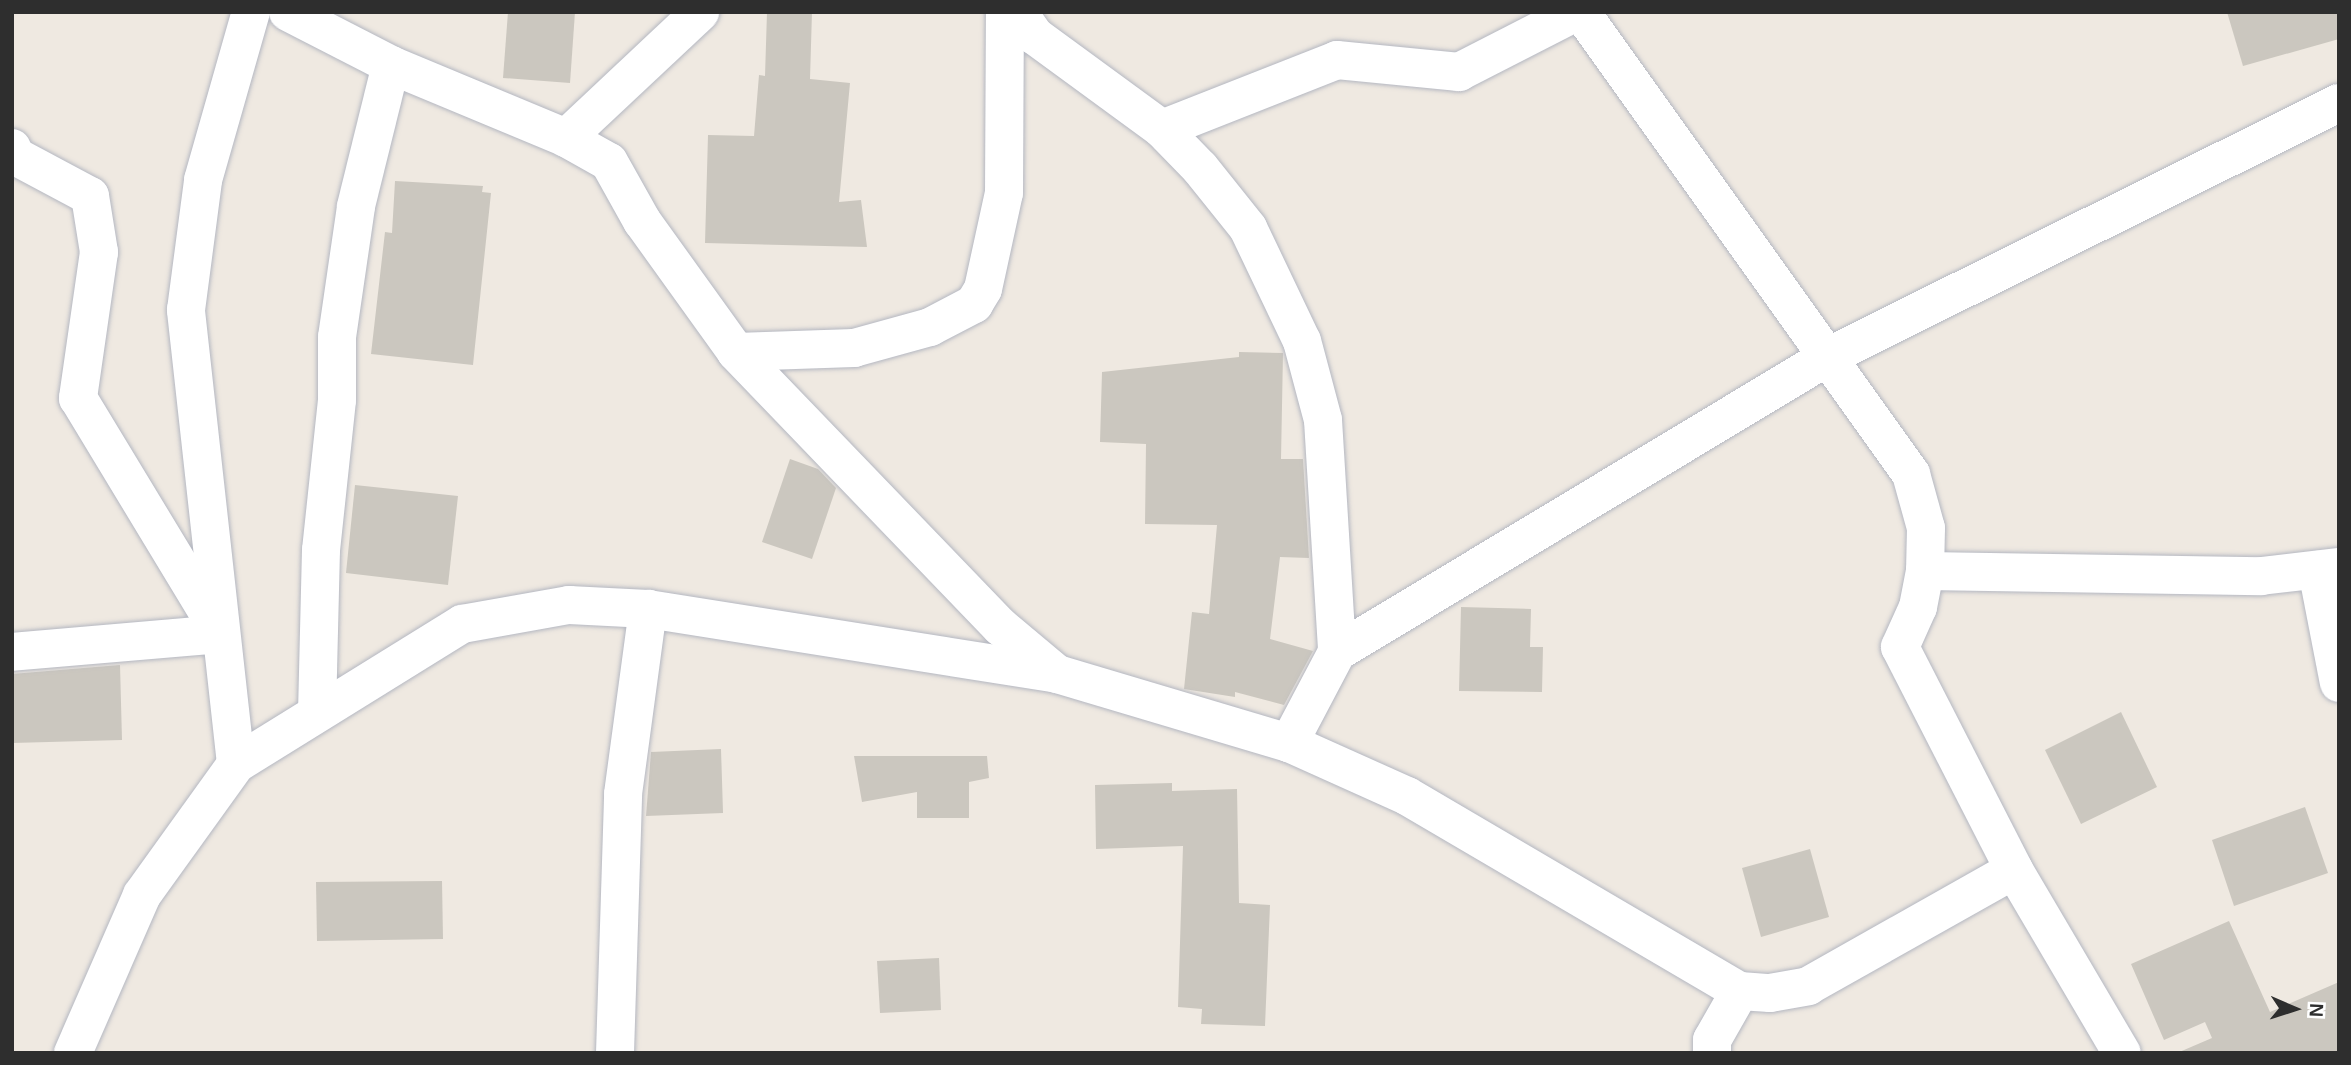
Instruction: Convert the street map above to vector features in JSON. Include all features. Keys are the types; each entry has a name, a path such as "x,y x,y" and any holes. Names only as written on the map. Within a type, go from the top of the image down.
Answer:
{"street":[{"path":"236,764 186,310 203,180 251,12"},
{"path":"288,12 391,65 566,138 609,162 642,220 736,352 1001,627 1058,674"},
{"path":"566,138 700,12"},
{"path":"736,352 854,348 930,327 974,304 983,289 1004,193 1005,12"},
{"path":"1018,12 1035,36 1162,129 1200,168 1248,228 1302,341 1323,420 1337,652"},
{"path":"1162,129 1337,60 1459,72 1578,12 1829,356 1911,474 1926,528 1925,571 1918,607 1900,648 2014,870 2122,1053"},
{"path":"317,713 321,550 337,400 337,337 356,206 391,65"},
{"path":"1289,743 1337,652 1829,356 2339,103"},
{"path":"12,148 15,156 90,196 99,252 78,398 221,634"},
{"path":"1925,571 2261,576 2328,568 2339,683"},
{"path":"74,1053 142,895 236,764 462,624 569,605 648,609 1058,674 1289,743 1407,796 1740,991 1770,993 1808,986 2014,870"},
{"path":"615,1053 623,794 648,609"},
{"path":"12,652 221,634"},
{"path":"1712,1053 1712,1040 1740,991"}],"building":[{"path":"508,12 575,12 570,83 503,78"},
{"path":"767,12 812,12 810,79 850,83 839,202 861,200 867,247 705,243 708,135 754,136 759,75 765,76"},
{"path":"2227,12 2339,12 2339,39 2243,66"},
{"path":"395,181 483,186 482,192 491,193 473,365 371,354 385,232 392,233"},
{"path":"1239,352 1283,353 1281,459 1303,459 1309,558 1280,557 1270,639 1313,651 1284,705 1235,692 1235,697 1184,689 1192,612 1209,614 1217,525 1145,524 1146,444 1100,442 1102,372 1239,357"},
{"path":"790,459 818,469 836,488 812,559 762,542"},
{"path":"355,485 458,496 448,585 346,573"},
{"path":"1461,607 1531,609 1530,647 1543,647 1542,692 1459,691"},
{"path":"120,665 122,740 12,743 12,674"},
{"path":"2121,712 2157,787 2081,824 2045,750"},
{"path":"721,749 723,813 646,816 651,752"},
{"path":"854,756 987,756 989,778 969,782 969,818 917,818 917,792 862,802"},
{"path":"1172,783 1172,791 1237,789 1239,903 1270,905 1265,1026 1201,1024 1202,1009 1178,1007 1183,846 1096,849 1095,785"},
{"path":"2305,807 2328,873 2234,906 2212,840"},
{"path":"1810,849 1829,917 1761,937 1742,868"},
{"path":"442,881 443,939 317,941 316,882"},
{"path":"2229,921 2270,1012 2339,982 2339,1053 2177,1053 2212,1038 2205,1022 2164,1040 2131,964"},
{"path":"939,958 941,1010 880,1013 877,961"}]}
